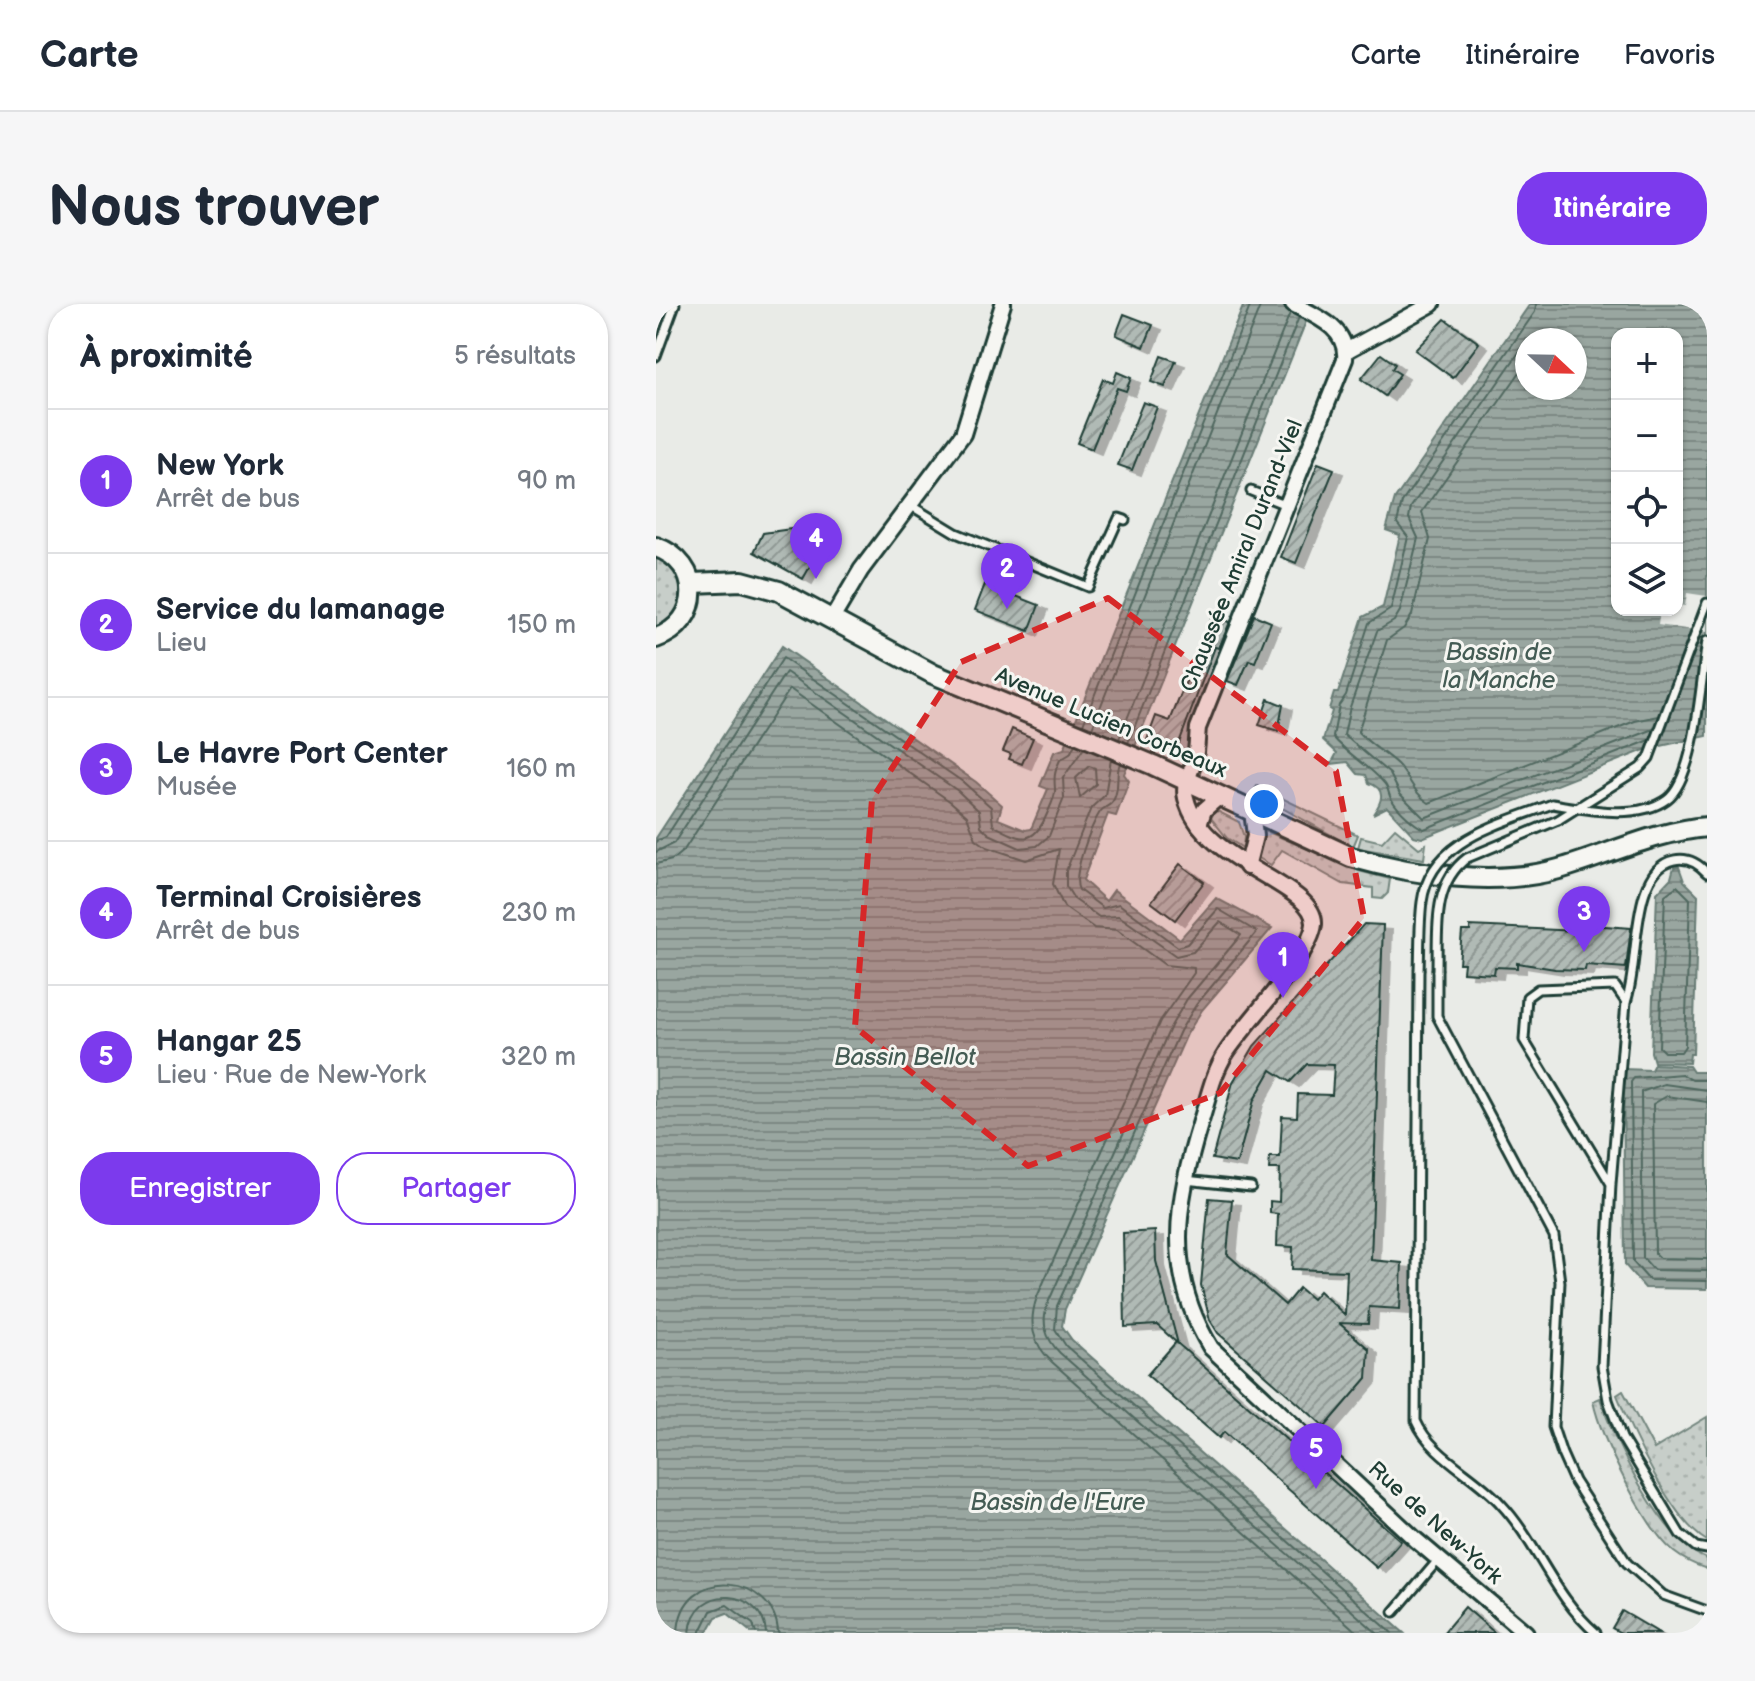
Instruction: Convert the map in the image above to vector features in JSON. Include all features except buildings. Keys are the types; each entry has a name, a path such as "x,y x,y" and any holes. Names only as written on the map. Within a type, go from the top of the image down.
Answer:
{"main road":[{"path":"656,547 680,560 692,583 688,613 668,634 656,638"},
{"name":"Avenue Lucien Corbeaux","path":"692,583 742,581 766,586 933,674 1187,779 1351,857 1380,865 1502,876 1556,870 1653,838 1707,827"}],"street":[{"path":"832,619 861,570 963,434 1003,304"},
{"path":"1293,304 1334,328 1346,351 1432,304"},
{"name":"Chaussée Amiral Durand-Viel","path":"1187,779 1195,757 1198,728 1344,366 1346,351"},
{"name":"Rue de New-York","path":"1187,779 1186,799 1199,825 1230,857 1303,898 1312,909 1311,936 1224,1056 1185,1180 1178,1234 1181,1267 1195,1321 1211,1348 1439,1559 1526,1633"},
{"path":"1199,825 1204,810 1220,796"},
{"path":"1247,867 1255,836 1252,811"}],"lane":[{"path":"656,356 675,304"},
{"path":"1251,491 1286,505"},
{"path":"910,505 956,533 1088,587 1119,518 1125,520"},
{"path":"1707,603 1702,609 1656,747 1640,768 1558,820 1467,858 1455,867 1445,882 1439,906 1437,970 1437,1016 1554,1236 1560,1282 1553,1427 1562,1454 1574,1481 1627,1563 1663,1595 1707,1611"},
{"path":"1596,1633 1560,1592 1499,1501 1430,1442 1416,1421 1422,901 1437,863 1470,837 1552,804 1621,811 1647,808 1665,800 1676,790 1692,739 1707,641"},
{"path":"1707,873 1692,861 1677,859 1654,870 1645,886 1633,985 1626,1002 1611,1184 1602,1366 1608,1400 1622,1438 1680,1534 1696,1547 1707,1549"},
{"path":"1611,1184 1524,1040 1527,997 1538,989 1615,986 1626,1002"},
{"path":"1185,1180 1251,1187"},
{"path":"1394,1612 1439,1559"}],"highlighted area":[{"path":"1108,598 1336,771 1364,918 1220,1093 1028,1166 855,1027 872,799 961,662"}],"shaded area":[{"path":"656,558 677,572 683,592 676,613 656,628"},
{"path":"1257,786 1358,835 1353,847 1253,792"},
{"path":"1215,810 1239,822 1244,837 1243,848 1227,838 1211,818"},
{"path":"1259,828 1359,871 1390,879 1388,893 1382,899 1373,898 1373,888 1343,884 1282,850 1271,865 1257,857"},
{"path":"1395,828 1419,848 1426,844 1424,859 1358,848 1361,837 1382,842"},
{"path":"1623,1391 1654,1449 1707,1417 1707,1541 1680,1515 1654,1475 1617,1395"},
{"path":"1600,1398 1616,1440 1642,1489 1674,1533 1690,1549 1707,1559 1707,1569 1674,1552 1650,1524 1605,1437 1593,1401"}],"water":[{"name":"Bassin Bellot","path":"1244,304 1313,304 1124,774 1129,781 1116,816 1108,814 1083,880 1106,901 1114,890 1180,939 1216,898 1272,928 1202,1010 1187,1034 1065,1309 1062,1326 1072,1340 1404,1633 752,1633 727,1613 716,1617 707,1633 656,1633 656,838 782,646 976,782 1002,805 998,819 1025,830 1031,829 1048,789 1040,786 1054,752 1064,749"},
{"name":"Bassin de la Manche","path":"1530,304 1707,304 1707,736 1647,749 1422,838 1414,836 1387,807 1373,814 1379,805 1381,792 1369,783 1366,775 1358,774 1348,762 1331,764 1337,753 1323,740 1334,693 1338,693 1363,617 1383,607 1400,535 1386,530 1395,499"},
{"path":"1674,867 1679,867 1684,881 1698,895 1693,1054 1690,1054 1689,1063 1654,1062 1651,1052 1657,893 1671,878"},
{"path":"1654,1064 1689,1066 1693,1072 1707,1072 1707,1289 1645,1288 1625,1265 1623,1069 1651,1070"}],"pier":[{"path":"1687,593 1707,596 1707,632 1658,625 1659,616 1683,616"}],"place":[{"name":"Terminal Croisières","path":"816,579"},
{"name":"Service du lamanage","path":"1007,609"},
{"name":"Le Havre Port Center","path":"1584,952"},
{"name":"New York","path":"1283,998"},
{"name":"Hangar 25","path":"1316,1489"}],"water label":[{"name":"Bassin de l'Eure","path":"1058,1502"}]}
